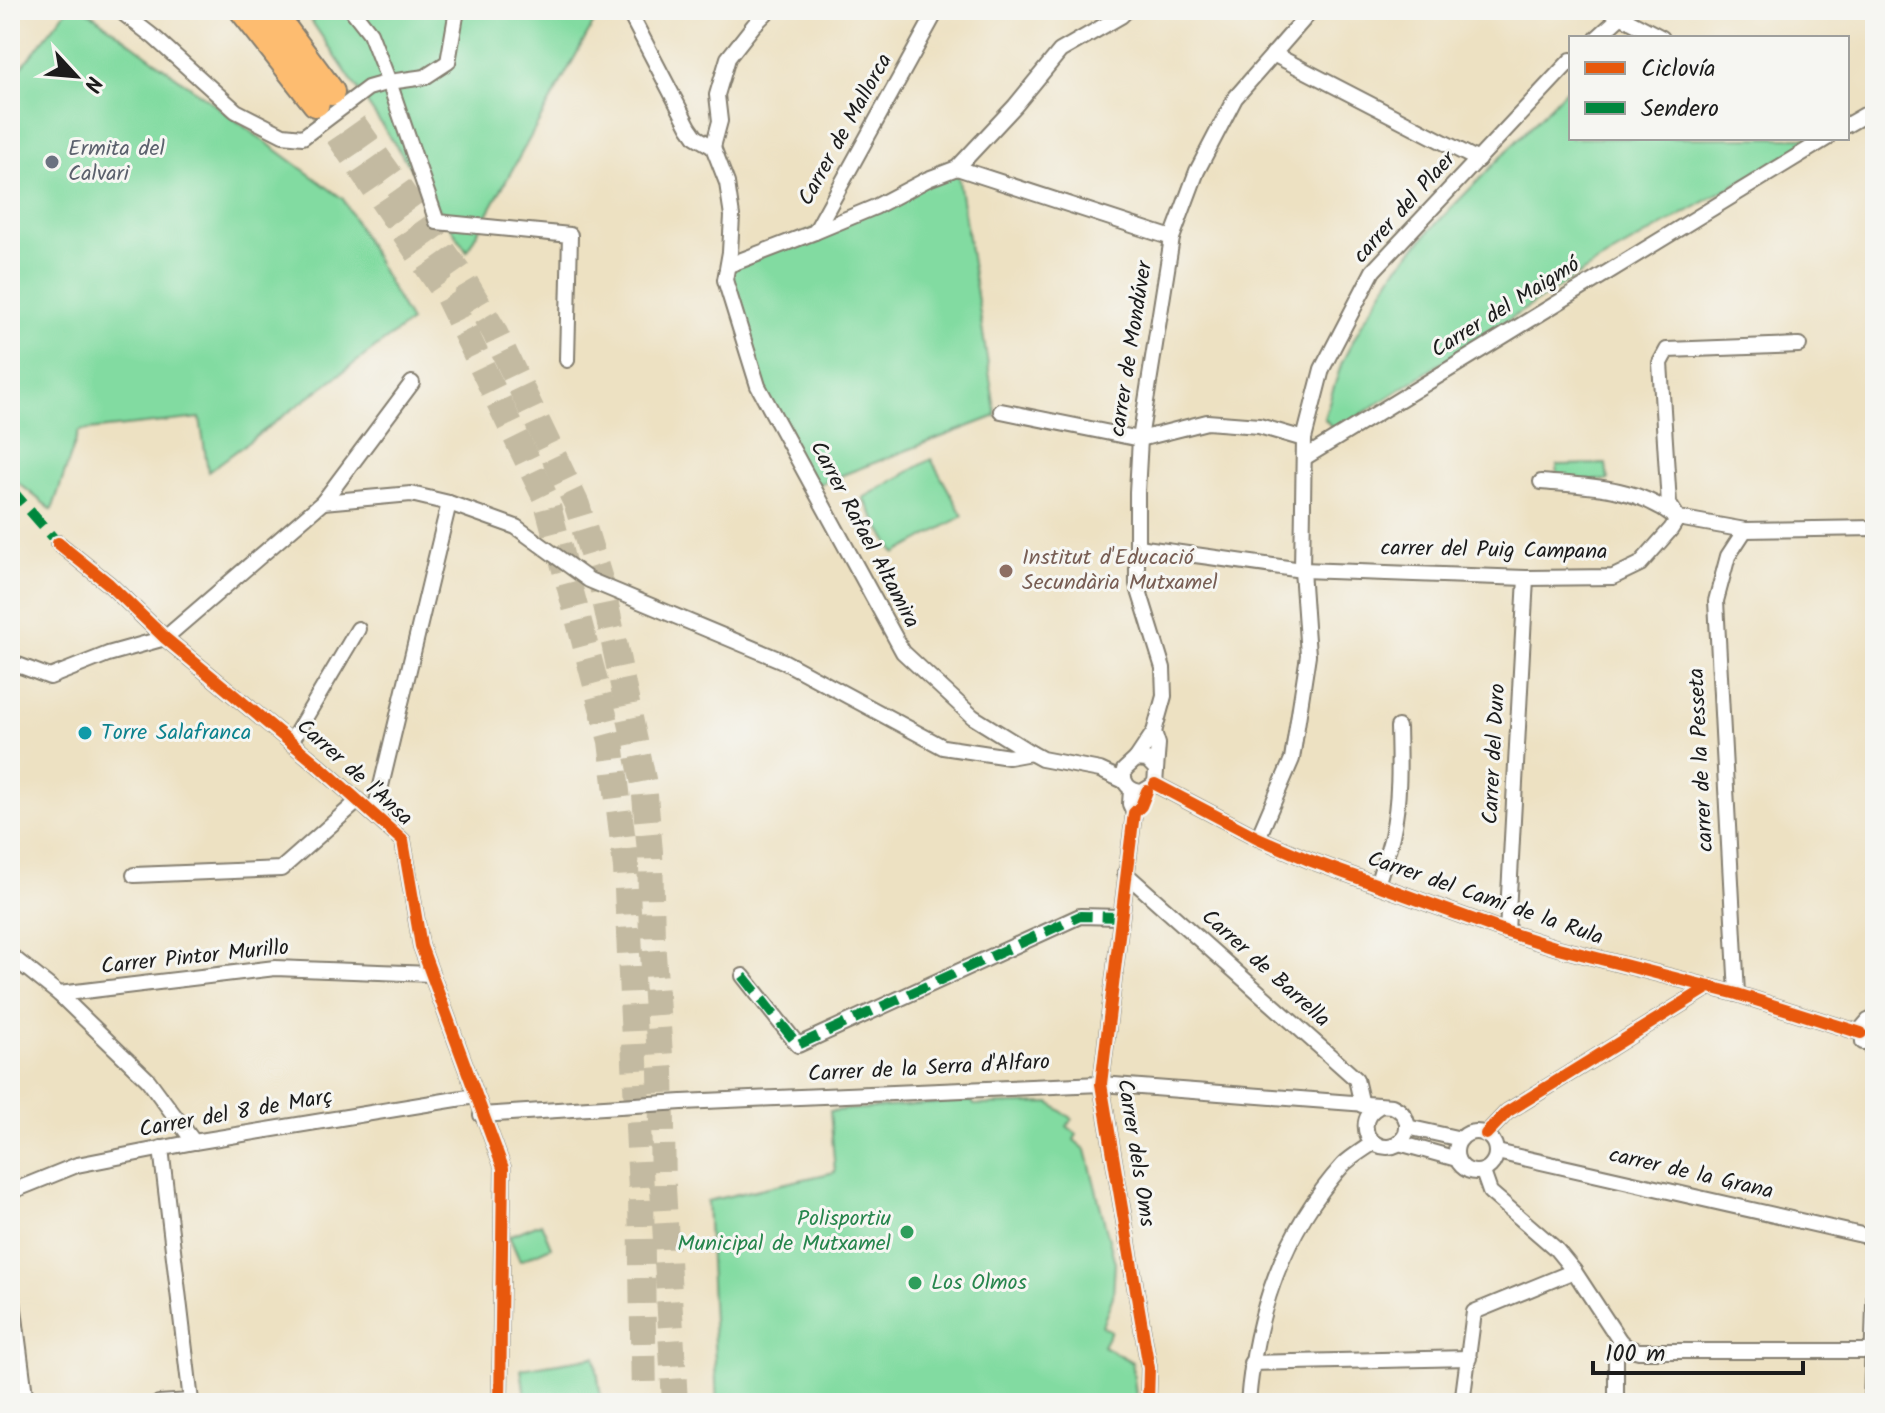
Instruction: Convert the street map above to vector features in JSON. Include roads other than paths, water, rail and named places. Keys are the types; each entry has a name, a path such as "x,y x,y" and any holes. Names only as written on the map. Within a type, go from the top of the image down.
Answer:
{"highway":[{"path":"243,10 323,97 270,10"}],"street":[{"path":"119,10 236,111 283,135 303,137 368,88 425,77 448,62 457,10"},
{"path":"352,10 370,33 437,222 570,235 567,360"},
{"path":"628,10 689,127 696,137 713,147 720,121 717,95 728,58 769,10"},
{"name":"Carrer de Mallorca","path":"729,265 815,232 937,10"},
{"path":"815,232 957,168 1015,106 1060,51 1127,10"},
{"name":"carrer de Mondúver","path":"1132,762 1154,732 1164,696 1163,668 1137,584 1140,439 1172,238 1197,171 1235,98 1312,10"},
{"path":"1599,36 1619,12 1659,36"},
{"path":"1273,54 1478,160"},
{"name":"carrer del Plaer","path":"1304,458 1304,439 1322,369 1373,271 1569,62"},
{"path":"1849,124 1875,109"},
{"name":"Carrer del Maigmó","path":"1304,458 1824,140"},
{"name":"Carrer Rafael Altamira","path":"713,147 727,183 732,216 725,280 758,386 903,652 973,717 1031,753 1042,759 1100,770 1128,785"},
{"path":"957,168 1172,238"},
{"path":"1678,518 1669,504 1660,363 1667,350 1799,345"},
{"path":"10,662 50,677 108,654 165,638 323,502 412,383"},
{"path":"1001,411 1140,439 1207,422 1259,426 1304,439"},
{"path":"1258,838 1292,759 1308,655 1302,570 1304,458"},
{"path":"1541,482 1617,489 1662,507 1678,518 1745,530 1875,528"},
{"path":"323,502 411,494 449,503 516,527 589,580 783,661 943,747 1009,757 1031,753"},
{"path":"374,815 449,503"},
{"name":"carrer del Puig Campana","path":"1138,547 1302,570 1526,578 1613,577 1640,564 1678,518"},
{"name":"carrer de la Pesseta","path":"1737,994 1716,601 1728,556 1745,530"},
{"name":"Carrer de l'Ansa","path":"58,543 403,841 421,946 503,1168 500,1403"},
{"name":"Carrer del Duro","path":"1507,932 1526,578"},
{"path":"291,742 358,629"},
{"path":"1377,885 1395,817 1398,727"},
{"name":"carrer de Mondúver","path":"1151,787 1158,744 1154,732"},
{"path":"1132,762 1147,760 1155,768"},
{"name":"Carrer Rafael Altamira","path":"1100,770 1132,762"},
{"name":"Carrer dels Oms","path":"1132,762 1128,785 1134,813 1101,1084 1149,1368 1148,1403"},
{"path":"1128,785 1151,787 1134,813"},
{"name":"Carrer del Camí de la Rula","path":"1151,787 1258,838 1507,932 1737,994 1861,1033"},
{"path":"134,875 281,869 358,801"},
{"name":"Carrer de Barrella","path":"1125,873 1356,1079 1362,1105"},
{"path":"743,976 798,1045 1080,916 1120,917"},
{"path":"10,955 59,994 148,1080 194,1142"},
{"name":"Carrer Pintor Murillo","path":"59,994 275,968 431,974"},
{"path":"1486,1134 1507,1112 1695,999 1709,987"},
{"path":"1875,1018 1864,1024 1861,1033 1865,1045 1874,1049 1875,1166"},
{"name":"Carrer de la Serra d'Alfaro","path":"481,1115 682,1102 1101,1084 1378,1107"},
{"name":"Carrer del 8 de Març","path":"10,1192 77,1165 194,1142 475,1096"},
{"path":"1399,1143 1407,1127 1406,1120 1398,1109 1385,1105 1378,1107 1365,1123 1368,1137 1373,1143 1386,1148 1399,1143 1457,1159 1465,1169 1483,1172 1493,1164 1497,1152 1494,1142 1486,1134 1473,1132 1461,1139 1457,1159"},
{"path":"1407,1127 1461,1139"},
{"path":"1248,1403 1251,1363 1263,1311 1282,1255 1344,1164 1373,1143"},
{"path":"159,1403 191,1401 161,1148"},
{"name":"carrer de la Grana","path":"1497,1152 1875,1238"},
{"path":"1483,1172 1490,1192 1556,1249 1628,1348 1639,1351 1873,1351"},
{"path":"1462,1403 1474,1312 1574,1271"},
{"path":"1871,1403 1875,1273"},
{"path":"10,1278 26,1403"},
{"path":"1616,1403 1616,1356 1620,1341"},
{"path":"1251,1363 1469,1358"}],"tunnel":[{"path":"331,92 462,277 494,331 577,505 602,586 644,784 661,1070 663,1187 675,1403"},
{"path":"316,103 448,297 546,499 611,741 626,868 641,1191 644,1403"}],"place":[{"name":"Ermita del Calvari","path":"52,162"},
{"name":"Institut d'Educació Secundària Mutxamel","path":"1006,571"},
{"name":"Torre Salafranca","path":"85,733"},
{"name":"Polisportiu Municipal de Mutxamel","path":"907,1232"},
{"name":"Los Olmos","path":"915,1283"}]}
